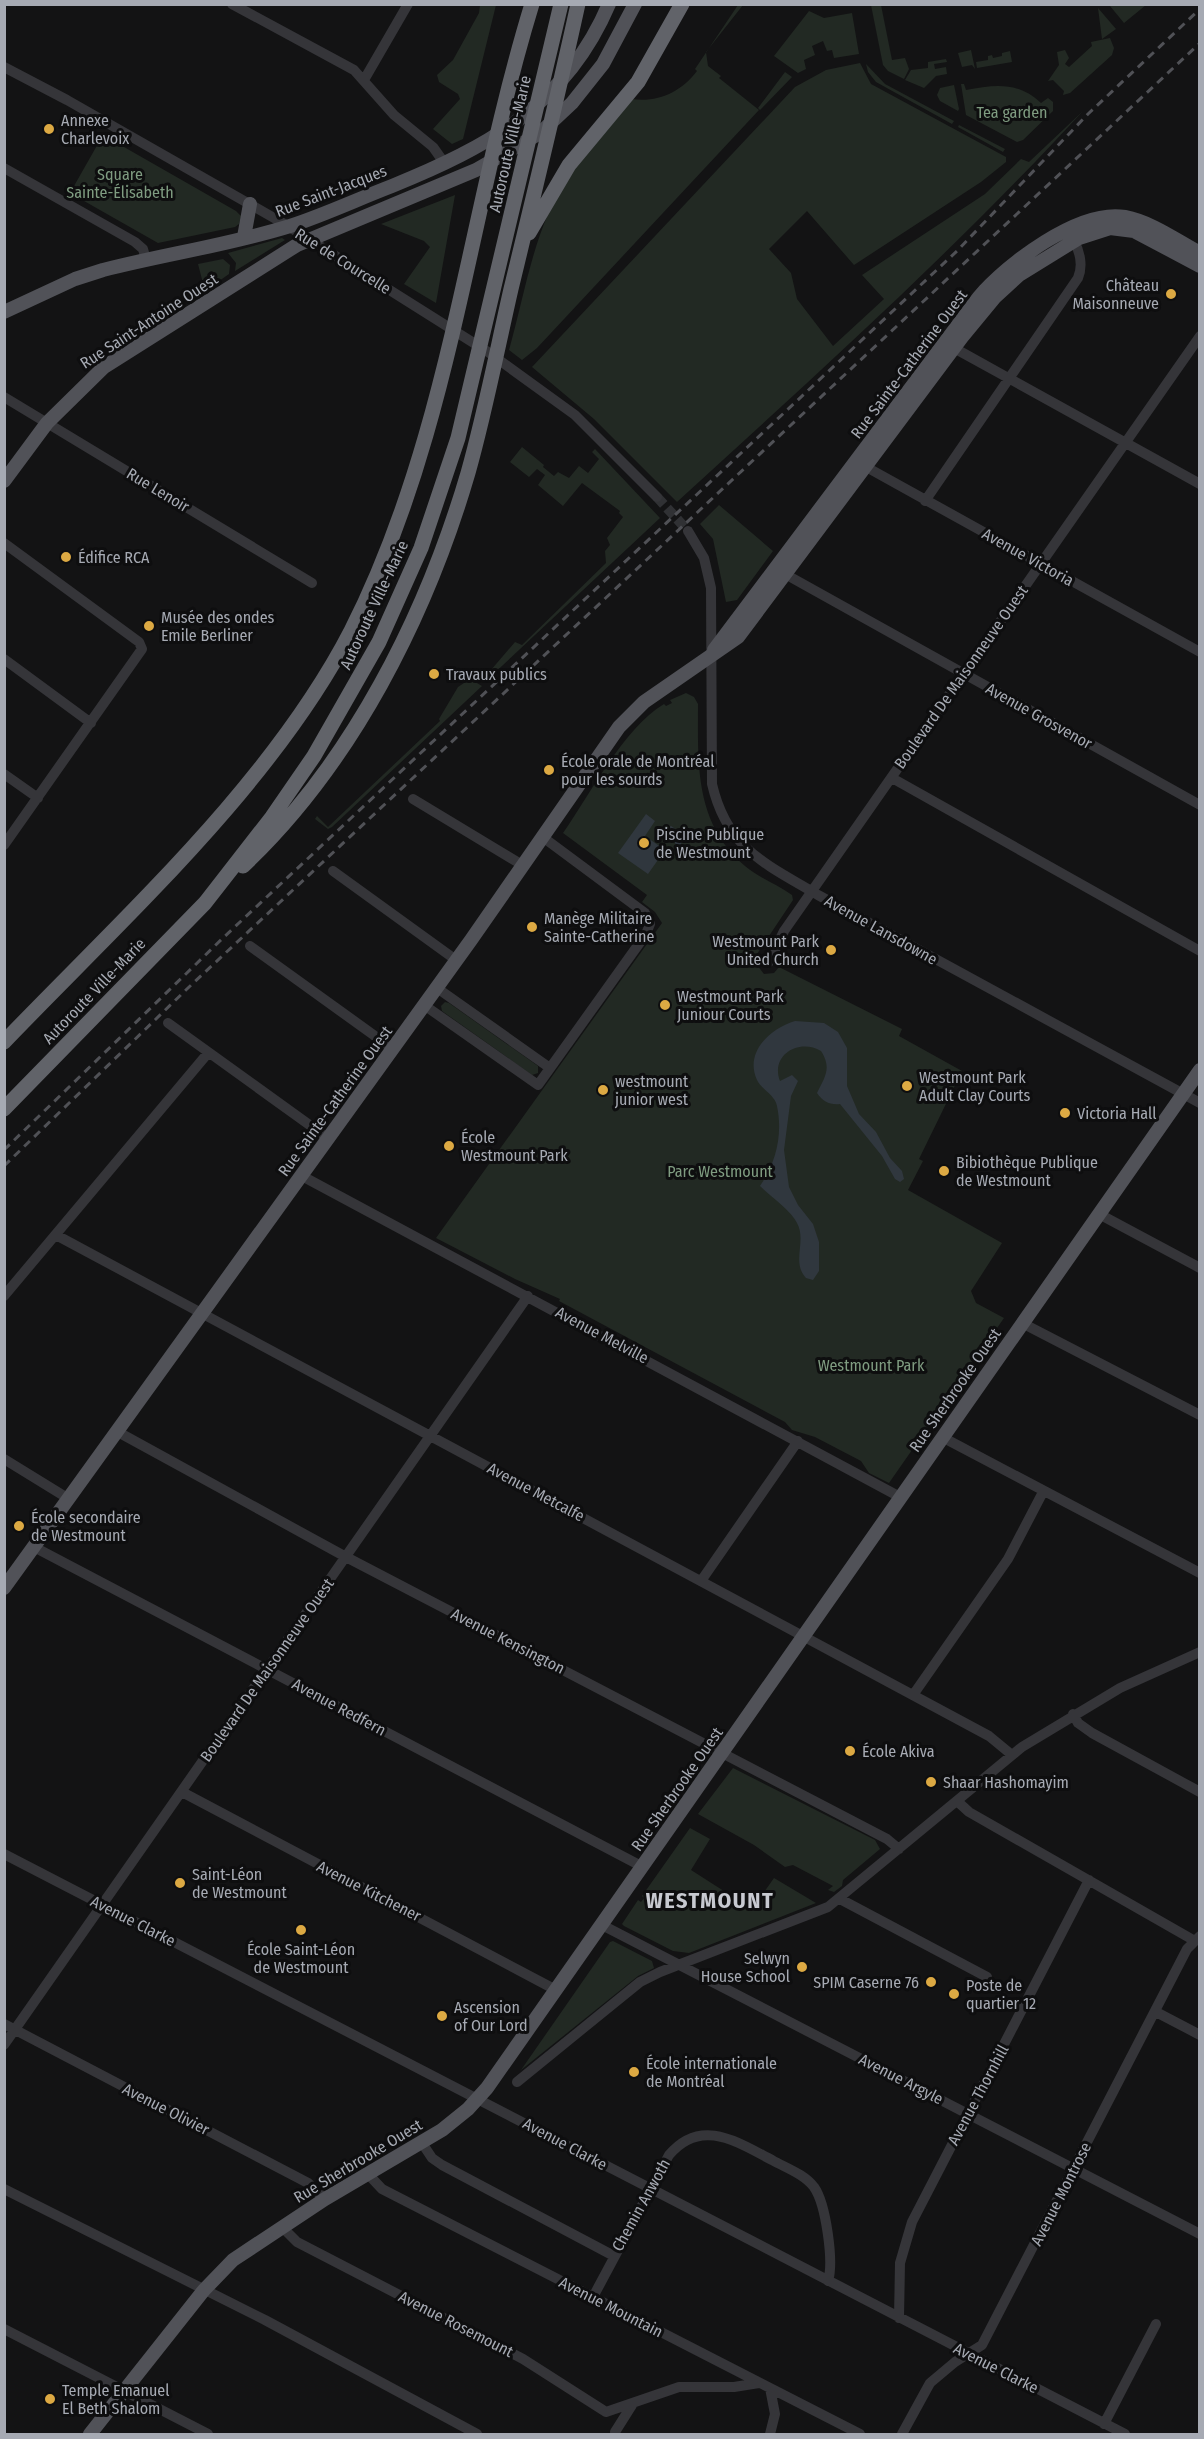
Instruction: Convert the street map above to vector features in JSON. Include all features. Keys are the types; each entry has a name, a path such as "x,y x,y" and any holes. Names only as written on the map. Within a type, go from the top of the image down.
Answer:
{"highway":[{"path":"513,65 520,4"},
{"path":"513,65 532,4"},
{"name":"Autoroute Ville-Marie","path":"4,1108 205,903 272,817 303,771 349,698 379,642 409,576 439,500 476,369 561,4"},
{"path":"522,246 569,165 621,103 654,56 682,4"},
{"path":"205,903 256,854 298,808 338,754 374,694 408,628 434,569 467,474 577,10"},
{"name":"Autoroute Ville-Marie","path":"4,1042 205,833 282,738 349,634 392,538 425,441 458,311 513,65"}],"main road":[{"name":"Rue Saint-Jacques","path":"4,312 75,279 288,226 445,164 502,132 548,95 589,44 609,4"},
{"path":"308,239 476,170 532,139 562,113 594,77 617,42 635,4"},
{"path":"244,237 250,204"},
{"name":"Rue Sainte-Catherine Ouest","path":"4,1588 329,1139 629,716 644,702 738,637 984,291 1008,268 1034,249 1084,223 1113,216 1145,223 1200,253"},
{"name":"Rue Sainte-Catherine Ouest","path":"711,654 954,348 1006,286 1032,265 1096,231 1124,228 1200,266"},
{"name":"Rue Saint-Antoine Ouest","path":"4,481 46,423 104,367 308,239"},
{"name":"Rue Sherbrooke Ouest","path":"90,2434 204,2290 240,2255 367,2173 422,2143 446,2127 478,2099 643,1867 1200,1070"}],"street":[{"path":"232,4 351,69 364,80 394,115 433,147 445,164"},
{"path":"364,80 408,4"},
{"name":"Rue de Courcelle","path":"4,62 27,78"},
{"name":"Rue de Courcelle","path":"4,67 288,226 470,341 520,374 575,415 657,497"},
{"path":"4,168 135,242 143,249 146,260"},
{"path":"925,501 1078,278 1080,260 1074,241"},
{"name":"Boulevard De Maisonneuve Ouest","path":"769,962 780,937 1200,336"},
{"path":"954,348 1200,484"},
{"name":"Rue Lenoir","path":"4,397 312,583"},
{"name":"Avenue Victoria","path":"860,464 1200,652"},
{"name":"Avenue Lansdowne","path":"688,531 704,558 710,580 711,770 719,808 732,833 751,854 812,892 1200,1103"},
{"path":"4,543 142,647 140,655 4,845"},
{"name":"Avenue Grosvenor","path":"785,574 1200,805"},
{"path":"4,659 91,723"},
{"path":"4,774 38,798"},
{"path":"892,778 1200,951"},
{"path":"412,799 524,866"},
{"path":"424,1005 538,1085 646,934 650,924 645,913 544,838"},
{"path":"333,871 456,960"},
{"path":"250,946 393,1049"},
{"path":"437,988 550,1068"},
{"path":"168,1023 329,1139"},
{"path":"4,1296 208,1053"},
{"name":"Avenue Melville","path":"302,1176 900,1497"},
{"path":"1099,1214 1200,1268"},
{"name":"Avenue Metcalfe","path":"56,1235 989,1736 1011,1755"},
{"name":"Boulevard De Maisonneuve Ouest","path":"4,2045 528,1296"},
{"path":"1023,1323 1200,1415"},
{"name":"Avenue Kensington","path":"118,1432 346,1557 887,1839 899,1849"},
{"path":"942,1437 1200,1573"},
{"path":"701,1581 798,1441"},
{"path":"4,1459 69,1499"},
{"path":"913,1695 1008,1558 1043,1492"},
{"name":"Avenue Redfern","path":"34,1547 643,1867"},
{"path":"517,2082 634,1987 650,1977 679,1965 804,1918 840,1899 1011,1755 1073,1714 1120,1688 1200,1652"},
{"path":"1073,1714 1078,1723 1092,1733 1200,1792"},
{"name":"Avenue Kitchener","path":"182,1792 556,1990"},
{"path":"957,1801 969,1812 1197,1938"},
{"name":"Avenue Clarke","path":"4,1854 1125,2434"},
{"name":"Avenue Thornhill","path":"899,2318 900,2263 906,2238 925,2193 969,2115 1089,1880"},
{"path":"840,1899 946,1953 987,1977"},
{"name":"Avenue Argyle","path":"602,1925 1200,2234"},
{"name":"Avenue Montrose","path":"902,2434 930,2383 982,2345 1187,1949 1197,1938"},
{"path":"1156,2012 1200,2035"},
{"name":"Avenue Olivier","path":"4,2024 72,2062 308,2183 325,2199"},
{"name":"Chemin Anwoth","path":"593,2297 669,2155 682,2142 710,2134 735,2141 800,2175 815,2189 822,2206 832,2268 828,2281"},
{"path":"422,2143 432,2158 442,2165 614,2256"},
{"name":"Avenue Mountain","path":"367,2173 382,2189 860,2434"},
{"path":"4,2189 265,2320 477,2434"},
{"name":"Avenue Rosemount","path":"282,2227 297,2242 523,2359 606,2412"},
{"path":"1104,2424 1156,2324"},
{"path":"4,2329 208,2434"},
{"path":"615,2433 606,2412 632,2405 679,2387 741,2386 759,2383"},
{"path":"770,2388 775,2414 770,2434"},
{"path":"775,2414 792,2400"},
{"path":"615,2433 632,2405"}],"green space":[{"path":"480,5 496,5 463,139 452,144 433,129 460,99 458,94 439,82 437,75 453,60 479,13"},
{"path":"738,5 743,5 709,48"},
{"path":"871,5 881,5 892,60 905,58 909,69 904,79 888,71 883,65"},
{"path":"1146,5 1124,23 1110,6"},
{"path":"1098,8 1116,29 1102,39"},
{"path":"809,11 824,18 852,13 859,54 834,58 832,50 827,51 823,41 812,46 815,55 804,60 806,69 798,73 774,56"},
{"path":"1110,38 1114,48 1112,55 1070,93 1063,95 1064,91 1053,80 1048,81 1059,65 1057,52 1065,50 1069,58 1065,64 1069,67 1092,46 1091,42"},
{"path":"971,50 975,69 972,65 962,67 958,53"},
{"path":"1010,51 1012,62 977,68 976,62 988,60 988,56 992,55 993,58 1002,56 1002,53"},
{"path":"706,53 708,66 721,76 719,78 759,110 537,348 522,360 509,350 532,259 558,194 577,164 631,99 660,97 676,90 697,71 695,69"},
{"path":"946,59 947,62 934,64 935,69 946,67 947,74 936,76 924,88 905,80 911,70 928,68 928,62"},
{"path":"860,63 871,84 1006,157 1006,162 981,182 854,265 807,211 769,249 791,273 797,299 833,346 884,299 862,275 985,194 1021,159 1029,162 1083,111 935,262 677,502 594,419 532,367 795,87 826,70"},
{"path":"866,64 885,84 954,121 952,124 876,82 868,72"},
{"path":"785,72 792,77 760,110 758,108"},
{"name":"Tea garden","path":"961,84 964,84 966,90 996,86 1015,88 1024,91 1041,103 1048,98 1053,102 1053,111 1023,140 1017,142 966,115"},
{"path":"954,85 958,111 940,101 937,95 940,88"},
{"path":"959,125 1005,149 1003,152 958,127"},
{"name":"Square Sainte-Élisabeth","path":"103,135 236,211 241,216 239,224 235,227 158,243 70,193"},
{"path":"455,195 436,303 404,284 430,247 424,241 381,224"},
{"path":"282,238 285,240 235,271 236,263 228,253"},
{"path":"223,259 230,265 229,274 205,291 198,264"},
{"path":"522,447 554,476 558,472 569,478 579,466 588,473 599,459 592,452 595,449 660,518 488,679 485,677 515,642 522,645 606,563 605,551 610,545 607,538 623,517 620,511 582,483 563,506 538,485 545,475 537,469 529,477 510,462"},
{"path":"719,505 773,551 737,600 726,602 713,539 700,524"},
{"path":"470,679 482,686 332,827 328,829 315,819 317,816 328,827 440,721 439,719 458,687"},
{"name":"Parc Westmount","path":"686,693 694,697 698,704 699,770 702,791 716,831 728,849 745,866 792,895 793,900 753,960 764,974 774,973 779,967 902,1029 899,1036 962,1071 919,1159 923,1161 908,1190 1002,1243 971,1291 976,1303 1004,1318 889,1483 869,1473 861,1461 815,1437 792,1430 785,1422 559,1301 560,1299 515,1279 436,1238 662,923 655,912 642,902 647,895 563,833 609,762 635,729 664,704 666,706 672,703 670,700"},
{"path":"445,1002 538,1066 538,1073 532,1075 442,1011 441,1006"},
{"path":"733,1768 875,1840 880,1849 843,1880 842,1886 834,1892 828,1890 833,1886 793,1865 785,1867 754,1845 698,1814"},
{"path":"690,1828 710,1839 691,1870 752,1909 774,1878 816,1903 689,1953 673,1951 624,1926 622,1924 638,1900 641,1902 644,1898 642,1896"},
{"path":"613,1941 652,1961 654,1968 638,1976 521,2070 610,1942"}],"shaded area":[{"path":"646,814 655,821 645,836 665,850 648,874 618,853"},
{"path":"671,826 683,834 681,845 676,845 673,838 667,835 666,829"},
{"path":"795,1021 824,1023 838,1032 847,1048 847,1086 859,1114 876,1132 890,1158 902,1171 904,1179 900,1182 895,1179 882,1156 840,1104 827,1102 817,1093 827,1068 821,1051 813,1047 804,1047 789,1051 779,1064 780,1081 792,1075 798,1081 791,1096 784,1150 789,1187 798,1205 813,1224 819,1242 819,1271 813,1280 806,1278 800,1265 801,1237 797,1223 786,1208 760,1186 766,1177 777,1148 779,1117 776,1102 757,1080 754,1060 757,1051 769,1035"}],"tunnel":[{"path":"657,497 688,531"}],"railway":[{"path":"4,1150 224,937 957,251 1088,114 1200,9"},
{"path":"4,1166 188,988 1200,43"}],"place":[{"name":"Annexe Charlevoix","path":"49,129"},
{"name":"Château Maisonneuve","path":"1171,294"},
{"name":"Édifice RCA","path":"66,557"},
{"name":"Musée des ondes Emile Berliner","path":"149,626"},
{"name":"Travaux publics","path":"434,674"},
{"name":"École orale de Montréal pour les sourds","path":"549,770"},
{"name":"Piscine Publique de Westmount","path":"644,843"},
{"name":"Manège Militaire Sainte-Catherine","path":"532,927"},
{"name":"Westmount Park United Church","path":"831,950"},
{"name":"Westmount Park Juniour Courts","path":"665,1005"},
{"name":"Westmount Park Adult Clay Courts","path":"907,1086"},
{"name":"westmount junior west","path":"603,1090"},
{"name":"Victoria Hall","path":"1065,1113"},
{"name":"École Westmount Park","path":"449,1146"},
{"name":"Bibiothèque Publique de Westmount","path":"944,1171"},
{"name":"École secondaire de Westmount","path":"19,1526"},
{"name":"École Akiva","path":"850,1751"},
{"name":"Shaar Hashomayim","path":"931,1782"},
{"name":"Saint-Léon de Westmount","path":"180,1883"},
{"name":"École Saint-Léon de Westmount","path":"301,1930"},
{"name":"Selwyn House School","path":"802,1967"},
{"name":"SPIM Caserne 76","path":"931,1982"},
{"name":"Poste de quartier 12","path":"954,1994"},
{"name":"Ascension of Our Lord","path":"442,2016"},
{"name":"École internationale de Montréal","path":"634,2072"},
{"name":"Temple Emanuel El Beth Shalom","path":"50,2399"}],"district":[{"name":"WESTMOUNT","path":"710,1900"}],"park label":[{"name":"Westmount Park","path":"871,1365"}]}
